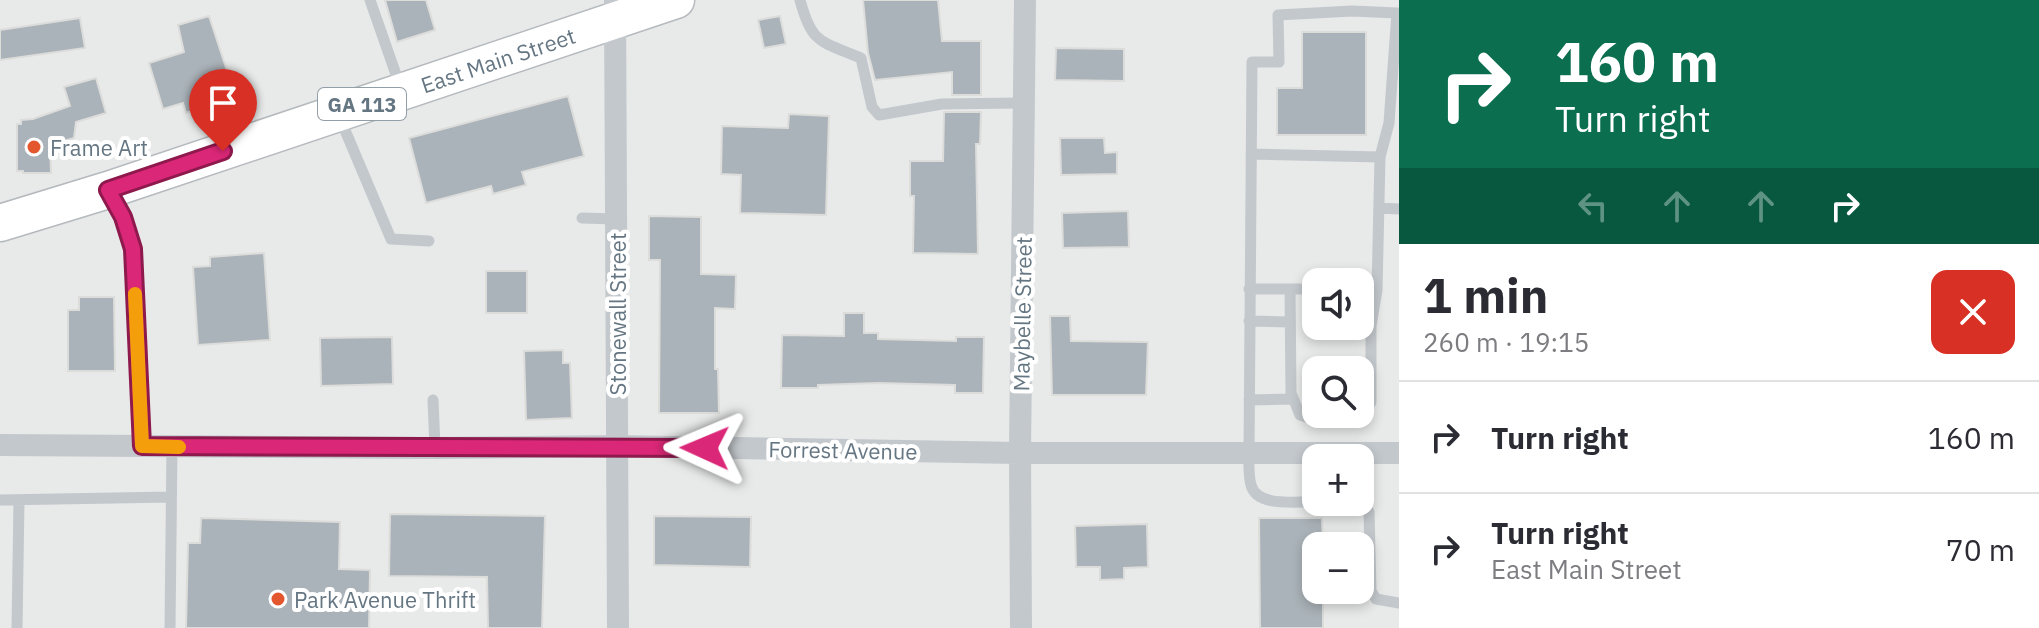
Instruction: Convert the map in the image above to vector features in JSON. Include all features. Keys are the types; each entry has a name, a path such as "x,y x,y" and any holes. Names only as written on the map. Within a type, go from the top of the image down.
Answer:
{"main road":[{"name":"East Main Street","path":"0,223 402,91 615,10 676,0"}],"street":[{"name":"Maybelle Street","path":"1021,628 1025,0"},
{"name":"Stonewall Street","path":"615,10 618,628"},
{"name":"Forrest Avenue","path":"0,445 617,446 1020,453 1399,453"}],"lane":[{"path":"370,0 402,91"},
{"path":"800,0 808,27 816,39 861,58 872,107 879,115 942,104 1024,103"},
{"path":"1290,289 1293,399 1300,415 1312,419 1360,416 1371,402 1371,326 1377,290 1380,157 1389,123 1397,13 1352,6 1278,15 1279,62 1252,62 1249,289 1251,485 1256,496 1265,500 1302,501"},
{"path":"338,112 391,239 429,241"},
{"path":"1251,154 1380,157"},
{"path":"108,190 123,217 133,249 142,446"},
{"path":"1379,208 1399,209"},
{"path":"582,218 616,219"},
{"path":"1249,289 1302,289"},
{"path":"1249,321 1290,322"},
{"path":"1249,400 1293,399"},
{"path":"433,400 435,448"},
{"path":"170,628 172,447"},
{"path":"0,500 171,497"},
{"path":"17,628 19,500"},
{"path":"1369,516 1371,591 1376,599 1399,603"}],"shaded area":[{"path":"0,0 1399,0 1399,628 0,628"}],"building":[{"path":"385,0 426,0 435,30 397,42"},
{"path":"863,0 938,0 942,41 981,41 981,95 952,95 952,72 875,80 868,53"},
{"path":"209,16 233,89 202,98 205,107 186,113 183,103 163,109 149,63 184,52 178,25"},
{"path":"780,16 786,44 764,48 758,20"},
{"path":"80,18 85,48 0,60 0,30"},
{"path":"1302,32 1366,32 1366,135 1277,135 1277,88 1302,88"},
{"path":"1056,48 1124,49 1124,81 1055,80"},
{"path":"96,78 106,113 76,122 74,138 50,145 51,173 17,171 17,124 21,124 21,120 70,106 64,87"},
{"path":"568,96 584,156 522,172 526,185 493,194 491,186 426,203 409,138"},
{"path":"944,112 981,112 980,144 976,144 978,254 913,253 914,196 910,196 910,161 943,161"},
{"path":"789,114 829,116 826,215 740,213 741,175 721,174 722,126 788,128"},
{"path":"1060,138 1104,138 1105,153 1117,152 1117,174 1061,175"},
{"path":"1128,211 1129,247 1063,248 1062,213"},
{"path":"649,216 701,217 701,274 736,275 735,309 715,308 719,413 659,413 660,260 649,260"},
{"path":"264,253 270,340 198,345 193,267 210,266 210,257"},
{"path":"486,271 527,271 527,313 486,313"},
{"path":"79,297 114,297 115,371 68,371 68,310 79,310"},
{"path":"844,313 864,313 864,333 878,333 878,339 956,341 956,337 984,337 983,393 955,393 955,385 878,383 781,388 782,335 844,336"},
{"path":"1050,316 1070,316 1071,341 1148,342 1146,395 1052,395"},
{"path":"392,337 393,384 321,386 320,338"},
{"path":"563,350 563,363 570,363 572,418 526,420 524,351"},
{"path":"390,514 545,516 542,628 488,628 487,577 389,576"},
{"path":"654,516 751,517 750,567 654,565"},
{"name":"Park Avenue Thrift","path":"201,518 340,522 339,569 370,570 369,628 186,628 188,543 200,543"},
{"path":"1259,518 1322,518 1322,532 1302,532 1302,604 1323,604 1323,628 1260,628"},
{"path":"1147,524 1148,567 1124,568 1124,579 1100,580 1100,567 1076,567 1075,526"}],"slow traffic":[{"path":"135,294 142,446 179,447"}],"place":[{"name":"Frame Art","path":"34,147"},
{"name":"Park Avenue Thrift","path":"278,599"}],"route":[{"path":"223,151 108,190 123,217 133,249 142,446 705,448"}]}
